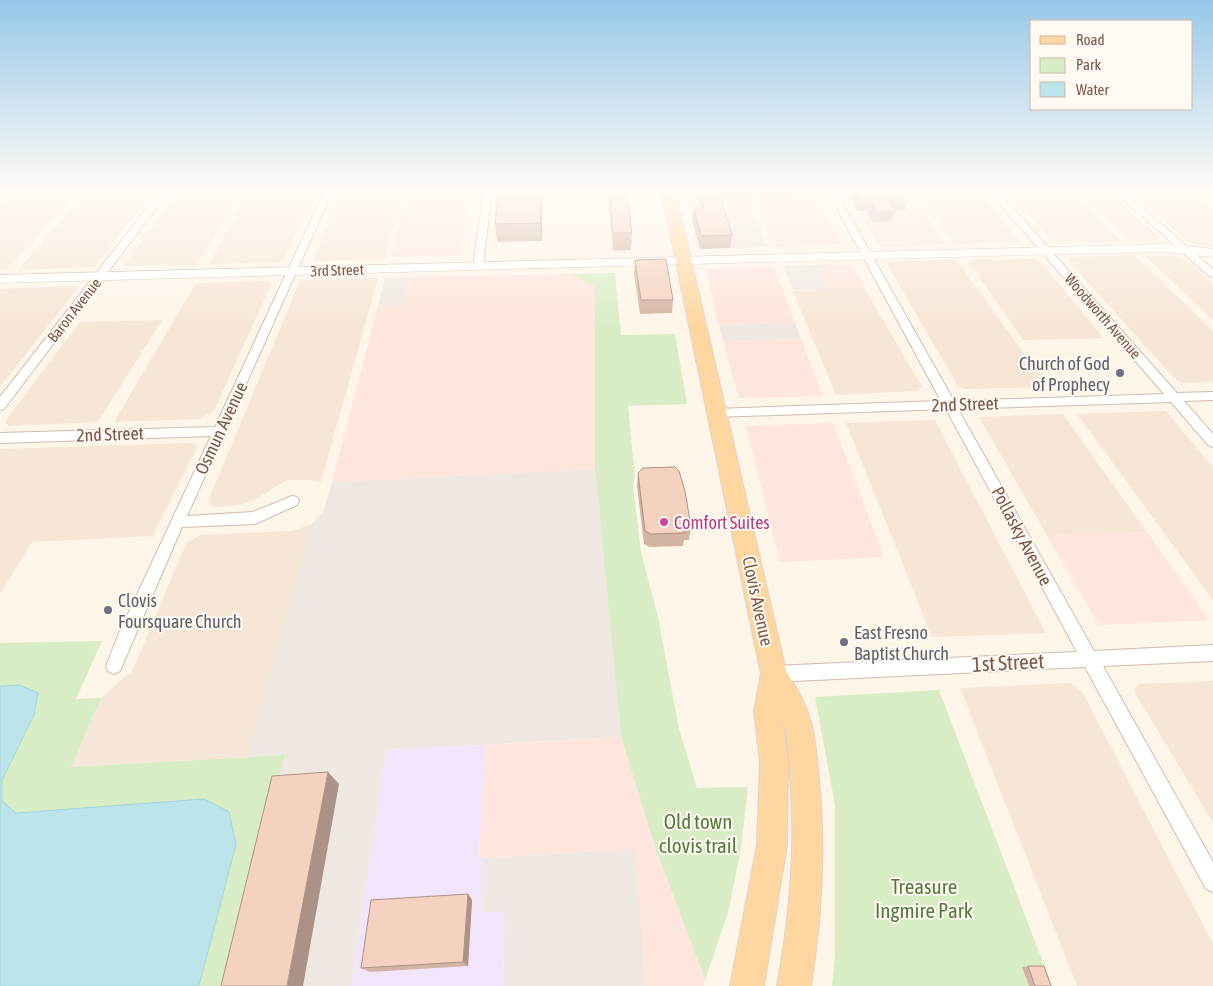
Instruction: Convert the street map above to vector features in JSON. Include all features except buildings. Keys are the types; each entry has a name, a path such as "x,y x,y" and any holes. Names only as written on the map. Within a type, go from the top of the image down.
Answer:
{"main road":[{"name":"Clovis Avenue","path":"678,236 774,674 768,711 774,762 772,845 747,986"},
{"path":"774,674 794,711 802,752 807,801 808,882 798,978"}],"street":[{"name":"Baron Avenue","path":"0,406 131,236"},
{"name":"Osmun Avenue","path":"114,666 127,633 309,236"},
{"path":"478,266 482,236"},
{"name":"Pollasky Avenue","path":"856,236 1213,882"},
{"name":"Woodworth Avenue","path":"1033,236 1213,442"},
{"path":"1170,236 1213,274"},
{"name":"3rd Street","path":"0,279 1045,250 1166,248 1213,253"},
{"name":"2nd Street","path":"716,413 1213,396"},
{"name":"2nd Street","path":"0,438 219,430"},
{"path":"178,522 255,518 292,501"},
{"name":"1st Street","path":"774,674 1213,653"}],"shaded area":[{"path":"0,236 37,236 6,270 0,270"},
{"path":"48,236 118,236 94,267 18,270"},
{"path":"146,236 214,236 196,265 124,266"},
{"path":"225,236 295,236 283,262 209,264"},
{"path":"323,236 390,236 384,260 313,261"},
{"path":"397,236 463,236 460,255 391,257"},
{"path":"697,236 763,236 767,247 700,249"},
{"path":"771,236 838,236 842,244 775,247"},
{"path":"873,236 939,236 945,244 883,247 877,243"},
{"path":"948,236 1016,236 1019,240 1017,242 954,244"},
{"path":"1047,236 1116,236 1121,241 1055,242"},
{"path":"1125,236 1160,237 1158,240 1129,240"},
{"path":"1181,236 1213,236 1213,247 1193,246"},
{"path":"1134,255 1213,331 1213,382 1182,383 1175,379 1067,259 1069,257"},
{"path":"1145,256 1178,256 1184,258 1213,284 1213,320"},
{"path":"956,259 1048,387 964,389 958,386 887,264 889,262"},
{"path":"1035,259 1040,261 1104,338 1023,340 967,260"},
{"path":"818,265 853,265 865,289 793,291 828,289"},
{"path":"818,265 828,289 793,290 783,266"},
{"path":"774,267 795,323 719,325 705,269"},
{"path":"569,274 595,287 595,469 332,482 378,306 403,305 409,277"},
{"path":"409,277 403,305 378,306 385,278"},
{"path":"378,278 321,482 313,480 287,480 251,502 214,507 208,501 299,283 304,280"},
{"path":"268,281 272,283 214,411 199,419 114,422 196,283"},
{"path":"75,286 78,288 0,387 0,289"},
{"path":"865,289 922,387 917,391 836,395 793,291"},
{"path":"162,320 98,422 9,426 5,421 80,322"},
{"path":"795,323 801,339 723,341 719,325"},
{"path":"801,339 823,396 739,398 723,341"},
{"path":"1166,411 1213,467 1213,600 1077,414"},
{"path":"1063,414 1147,532 1047,536 979,417"},
{"path":"935,420 1046,633 932,637 846,423"},
{"path":"833,423 884,557 780,562 746,428 748,426"},
{"path":"192,443 197,448 153,536 32,542 0,594 0,449"},
{"path":"595,469 621,737 386,750 351,986 229,986 285,756 248,757 312,524 324,510 332,482"},
{"path":"312,524 248,757 71,767 101,698 133,670 186,543 200,535 291,531"},
{"path":"1147,532 1209,620 1099,625 1047,536"},
{"path":"1213,681 1213,823 1134,691 1138,684"},
{"path":"1071,683 1083,693 1213,944 1213,986 1077,986 960,688"},
{"path":"621,737 655,847 705,980 704,986 645,986 634,849 479,858 485,745"},
{"path":"485,745 479,857 484,858 481,912 505,911 503,986 351,986 386,750"},
{"path":"635,849 645,986 503,986 505,912 481,913 484,858"}],"green space":[{"name":"Old town clovis trail","path":"615,273 621,335 675,334 687,404 628,406 635,477 633,485 641,552 658,617 679,729 697,788 748,787 741,848 728,913 705,980 655,847 621,737 595,469 595,287 569,274"},
{"path":"102,641 76,699 101,698 71,767 285,755 229,986 0,986 0,643"},
{"name":"Treasure Ingmire Park","path":"939,690 1052,986 832,986 835,955 835,805 815,697"}],"water":[{"path":"20,685 38,693 34,715 2,780 2,801 16,813 204,799 229,812 236,844 199,986 0,986 0,686"}],"place":[{"name":"Church of God of Prophecy","path":"1120,373"},
{"name":"Comfort Suites","path":"664,522"},
{"name":"Clovis Foursquare Church","path":"108,610"},
{"name":"East Fresno Baptist Church","path":"844,642"}]}
